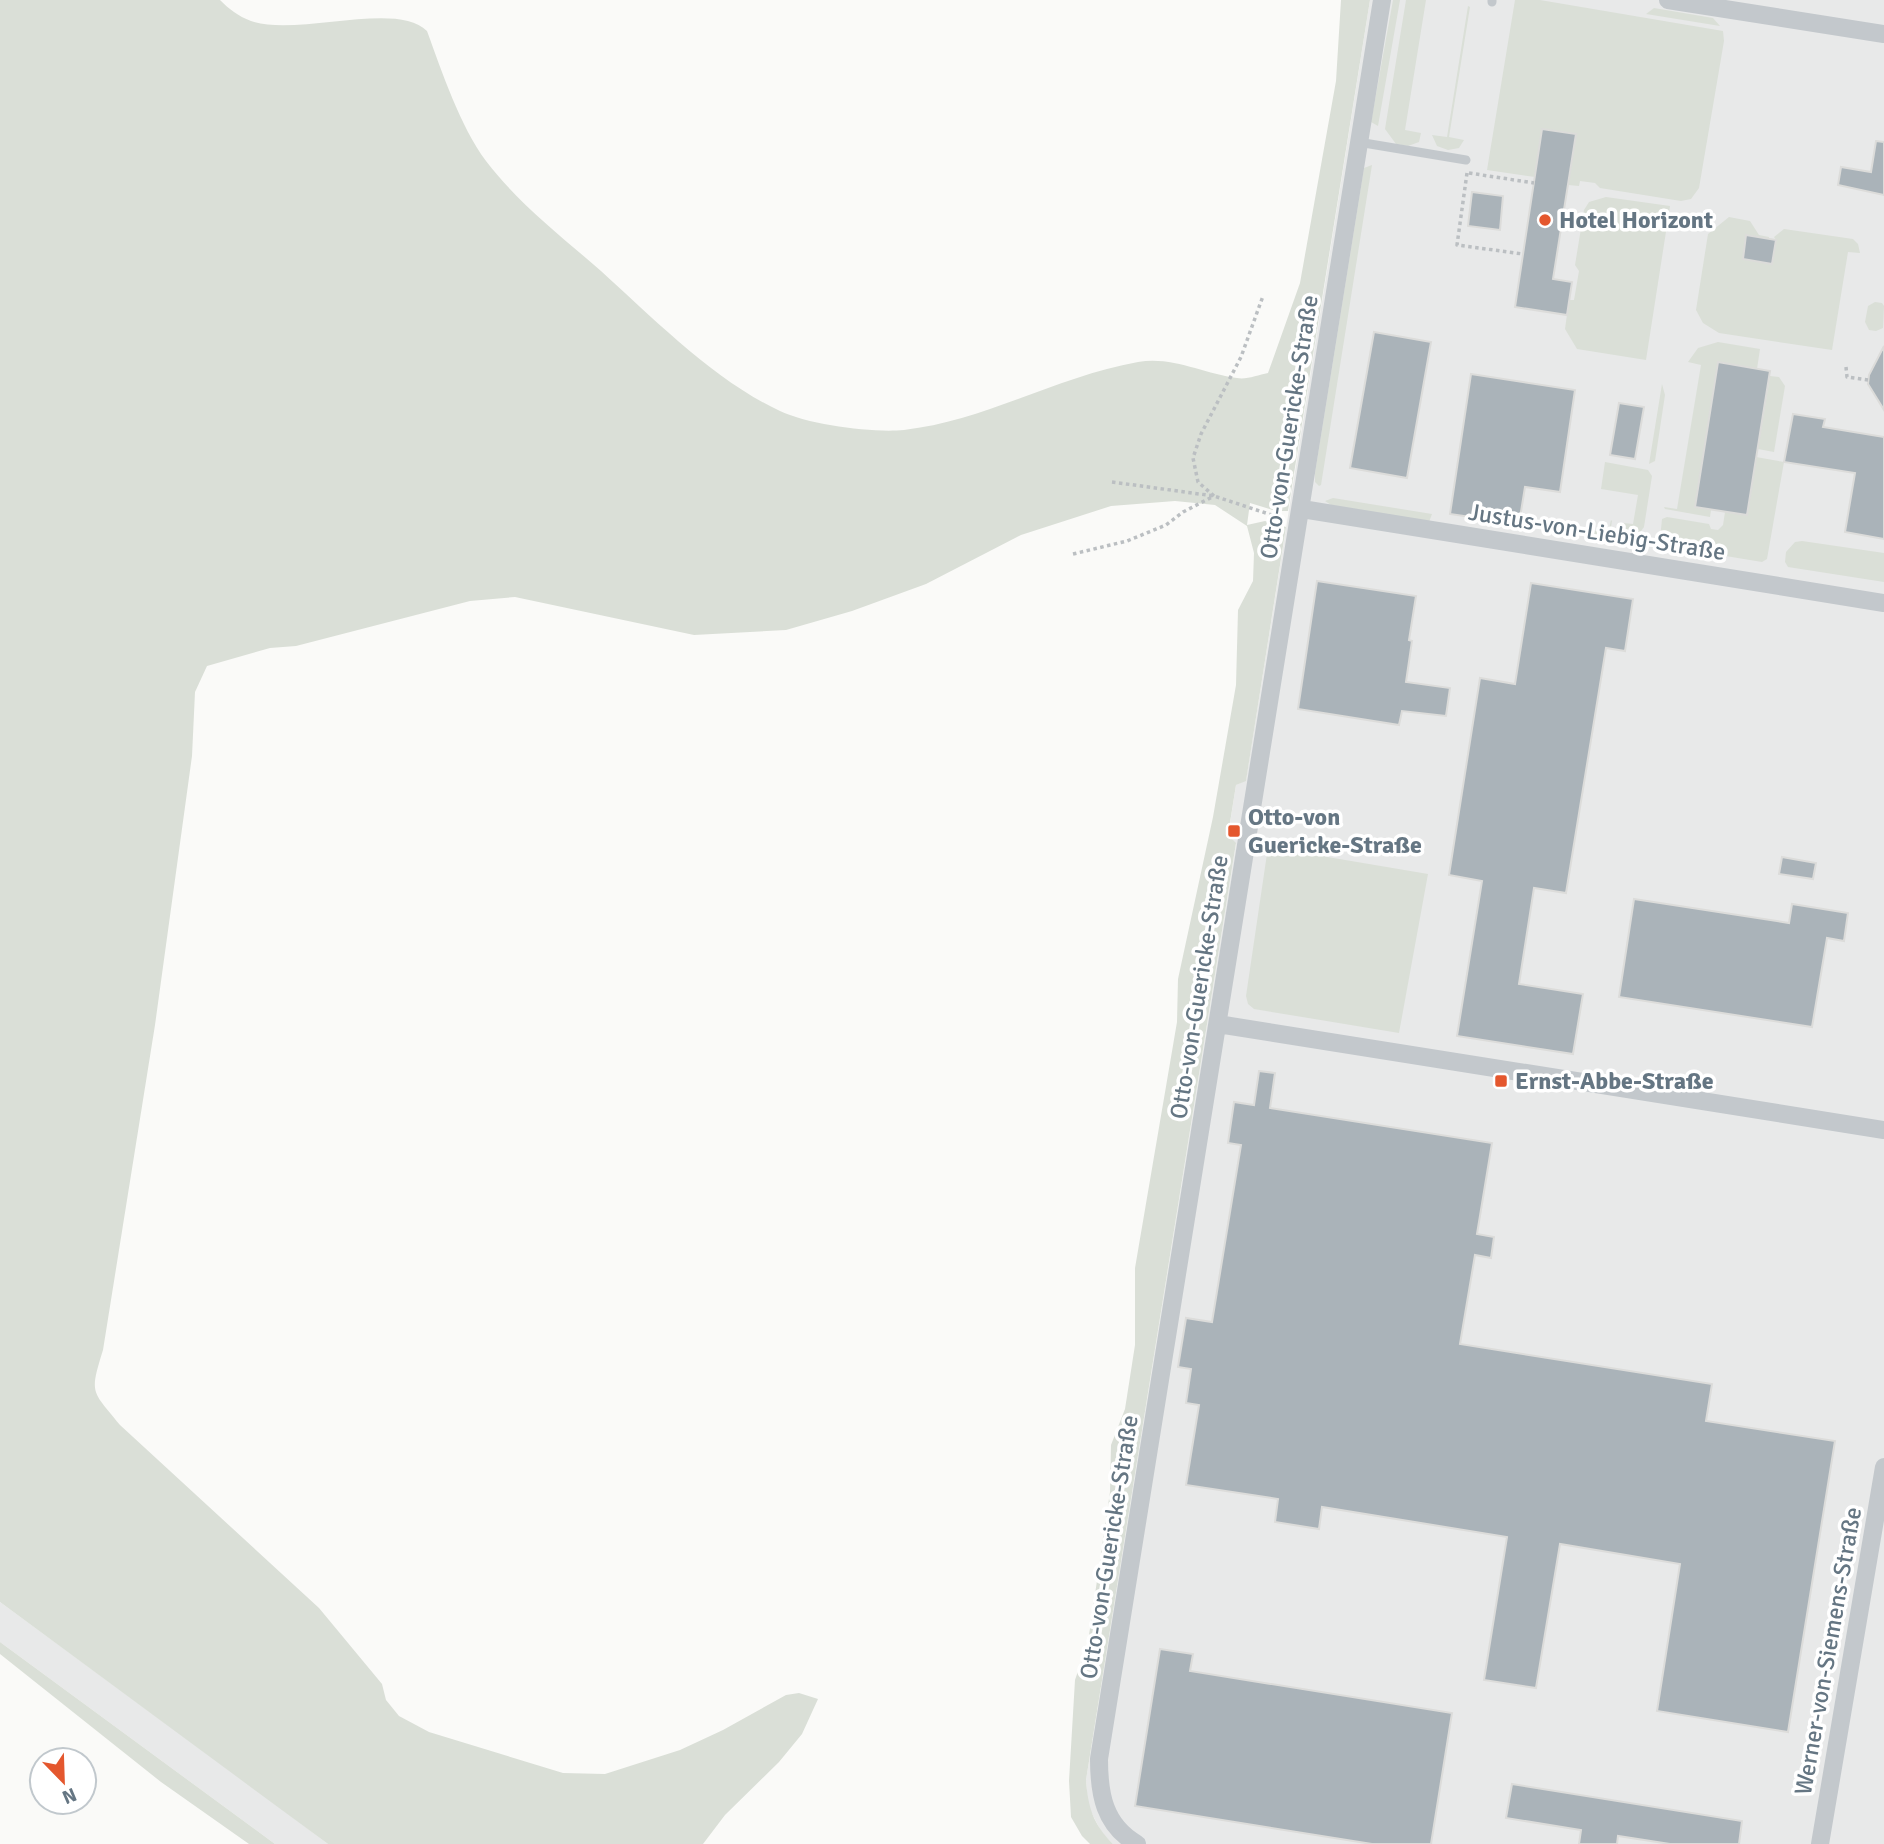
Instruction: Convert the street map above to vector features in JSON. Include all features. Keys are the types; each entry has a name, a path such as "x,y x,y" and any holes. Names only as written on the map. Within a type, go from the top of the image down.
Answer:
{"street":[{"name":"Otto-von-Guericke-Straße","path":"1137,1844 1126,1838 1114,1825 1104,1807 1099,1783 1100,1759 1382,0"},
{"path":"1668,0 1884,34"},
{"name":"Justus-von-Liebig-Straße","path":"1301,516 1884,603"},
{"path":"1218,1024 1884,1130"},
{"name":"Werner-von-Siemens-Straße","path":"1820,1844 1884,1467"}],"lane":[{"path":"1358,142 1466,160"}],"path":[{"path":"1523,254 1457,245 1467,172 1534,183"},
{"path":"1214,496 1198,482 1193,458 1201,434 1241,357 1263,296"},
{"path":"1846,367 1847,377 1868,380"},
{"path":"1112,482 1214,496 1265,514 1301,516"},
{"path":"1073,554 1127,541 1166,525 1183,512 1214,496"}],"shaded area":[{"path":"0,0 220,0 246,19 271,25 370,18 413,22 427,31 468,132 498,176 540,219 686,348 732,383 780,411 824,424 891,431 963,418 1079,377 1138,362 1164,361 1241,378 1268,373 1300,283 1336,81 1341,0 1370,0 1288,511 1276,511 1250,503 1247,525 1265,521 1286,527 1246,781 1236,785 1228,835 1236,843 1086,1780 1093,1815 1113,1844 1090,1844 1071,1817 1069,1781 1075,1680 1088,1642 1110,1492 1111,1445 1125,1409 1135,1345 1135,1268 1177,1022 1178,979 1213,817 1236,685 1238,610 1253,581 1254,553 1247,526 1215,505 1175,501 1111,506 1021,535 926,584 852,611 786,630 694,635 515,597 470,601 296,646 270,648 207,666 195,692 192,756 155,1025 103,1350 96,1376 99,1398 120,1425 319,1608 382,1684 386,1700 399,1716 429,1732 563,1773 605,1774 680,1750 786,1695 799,1693 818,1699 802,1734 779,1762 725,1815 703,1844 328,1844 0,1602"},
{"path":"1370,0 1884,0 1884,1844 1113,1844 1102,1833 1088,1806 1086,1780 1236,844 1228,836 1236,785 1246,780"},
{"path":"1393,0 1400,0 1378,126 1371,122"},
{"path":"1406,0 1426,0 1405,130 1421,133 1419,142 1408,146 1396,144 1385,129"},
{"path":"1515,0 1540,0 1723,31 1724,41 1699,188 1691,199 1681,201 1600,188 1595,183 1580,181 1579,186 1568,185 1576,134 1543,129 1535,177 1487,170"},
{"path":"1468,6 1470,7 1449,137 1464,140 1459,148 1448,150 1437,146 1432,135 1447,137"},
{"path":"1654,8 1713,18 1720,26 1646,14"},
{"path":"1372,165 1319,486 1315,482 1315,473 1364,168"},
{"path":"1606,197 1670,206 1646,360 1577,349 1565,329 1569,300 1574,300 1579,271 1575,265 1584,210 1589,202"},
{"path":"1729,217 1750,221 1759,235 1769,237 1747,235 1743,259 1772,264 1776,240 1774,237 1784,229 1853,239 1858,244 1860,253 1848,252 1832,350 1719,333 1703,323 1696,310 1708,234"},
{"path":"1875,302 1884,306 1883,328 1876,331 1869,330 1865,322 1868,306"},
{"path":"1718,342 1760,349 1757,369 1718,363 1695,507 1711,510 1710,517 1665,509 1664,507 1677,509 1701,365 1688,362 1698,348"},
{"path":"1770,376 1779,377 1785,386 1774,452 1758,449"},
{"path":"1662,384 1665,395 1655,461 1649,464"},
{"path":"1756,457 1784,462 1767,559 1762,562 1665,546 1660,539 1662,519 1667,517 1709,524 1711,529 1718,530 1723,525 1725,512 1747,515"},
{"path":"1605,462 1648,470 1652,476 1644,527 1633,542 1620,541 1623,523 1633,524 1638,495 1601,489"},
{"path":"1333,498 1432,514 1429,522 1331,505 1325,501"},
{"path":"1529,519 1608,533 1612,521 1609,539 1528,525"},
{"path":"1795,542 1884,553 1884,582 1788,567 1785,562 1786,552"},
{"path":"1268,847 1428,874 1399,1033 1254,1009 1248,1004 1246,996"},
{"path":"0,1602 328,1844 275,1844 0,1642"},
{"path":"0,1642 275,1844 249,1844 161,1782 0,1654"}],"building":[{"name":"Hotel Horizont","path":"1542,129 1576,134 1553,279 1572,282 1567,315 1515,307"},
{"path":"1876,141 1884,142 1884,195 1838,185 1841,167 1871,172"},
{"path":"1472,192 1503,196 1500,230 1468,226"},
{"path":"1746,235 1776,240 1772,264 1743,259"},
{"path":"1374,332 1431,342 1407,478 1350,468"},
{"path":"1884,346 1884,410 1868,384 1869,375"},
{"path":"1718,362 1770,371 1747,515 1695,507"},
{"path":"1471,374 1575,390 1560,492 1525,487 1519,524 1450,514"},
{"path":"1619,403 1644,407 1635,459 1610,455"},
{"path":"1793,414 1825,419 1823,427 1884,437 1884,539 1845,532 1855,473 1784,462"},
{"path":"1317,581 1416,596 1406,682 1450,688 1446,716 1402,711 1399,725 1298,709"},
{"path":"1531,583 1633,599 1625,651 1606,648 1566,893 1534,888 1519,984 1583,994 1573,1054 1457,1036 1482,881 1449,875 1480,678 1515,684"},
{"path":"1782,857 1816,863 1813,879 1779,874"},
{"path":"1634,899 1789,923 1792,904 1848,913 1844,941 1827,938 1812,1027 1619,997"},
{"path":"1259,1071 1275,1073 1270,1108 1492,1143 1477,1234 1494,1237 1491,1258 1475,1255 1460,1344 1712,1384 1706,1421 1835,1441 1788,1732 1657,1711 1680,1564 1560,1544 1536,1688 1484,1680 1507,1537 1322,1507 1319,1529 1275,1522 1278,1499 1186,1485 1199,1405 1186,1403 1191,1369 1178,1367 1186,1318 1212,1322 1241,1145 1228,1143 1234,1102 1254,1105"},
{"path":"1160,1649 1193,1654 1190,1671 1452,1713 1431,1844 1372,1844 1135,1806"},
{"path":"1512,1784 1742,1821 1739,1844 1670,1844 1618,1836 1617,1844 1579,1844 1581,1830 1506,1818"}],"place":[{"name":"Hotel Horizont","path":"1545,220"},
{"name":"Otto-von Guericke-Straße","path":"1234,831"},
{"name":"Ernst-Abbe-Straße","path":"1501,1081"}]}
